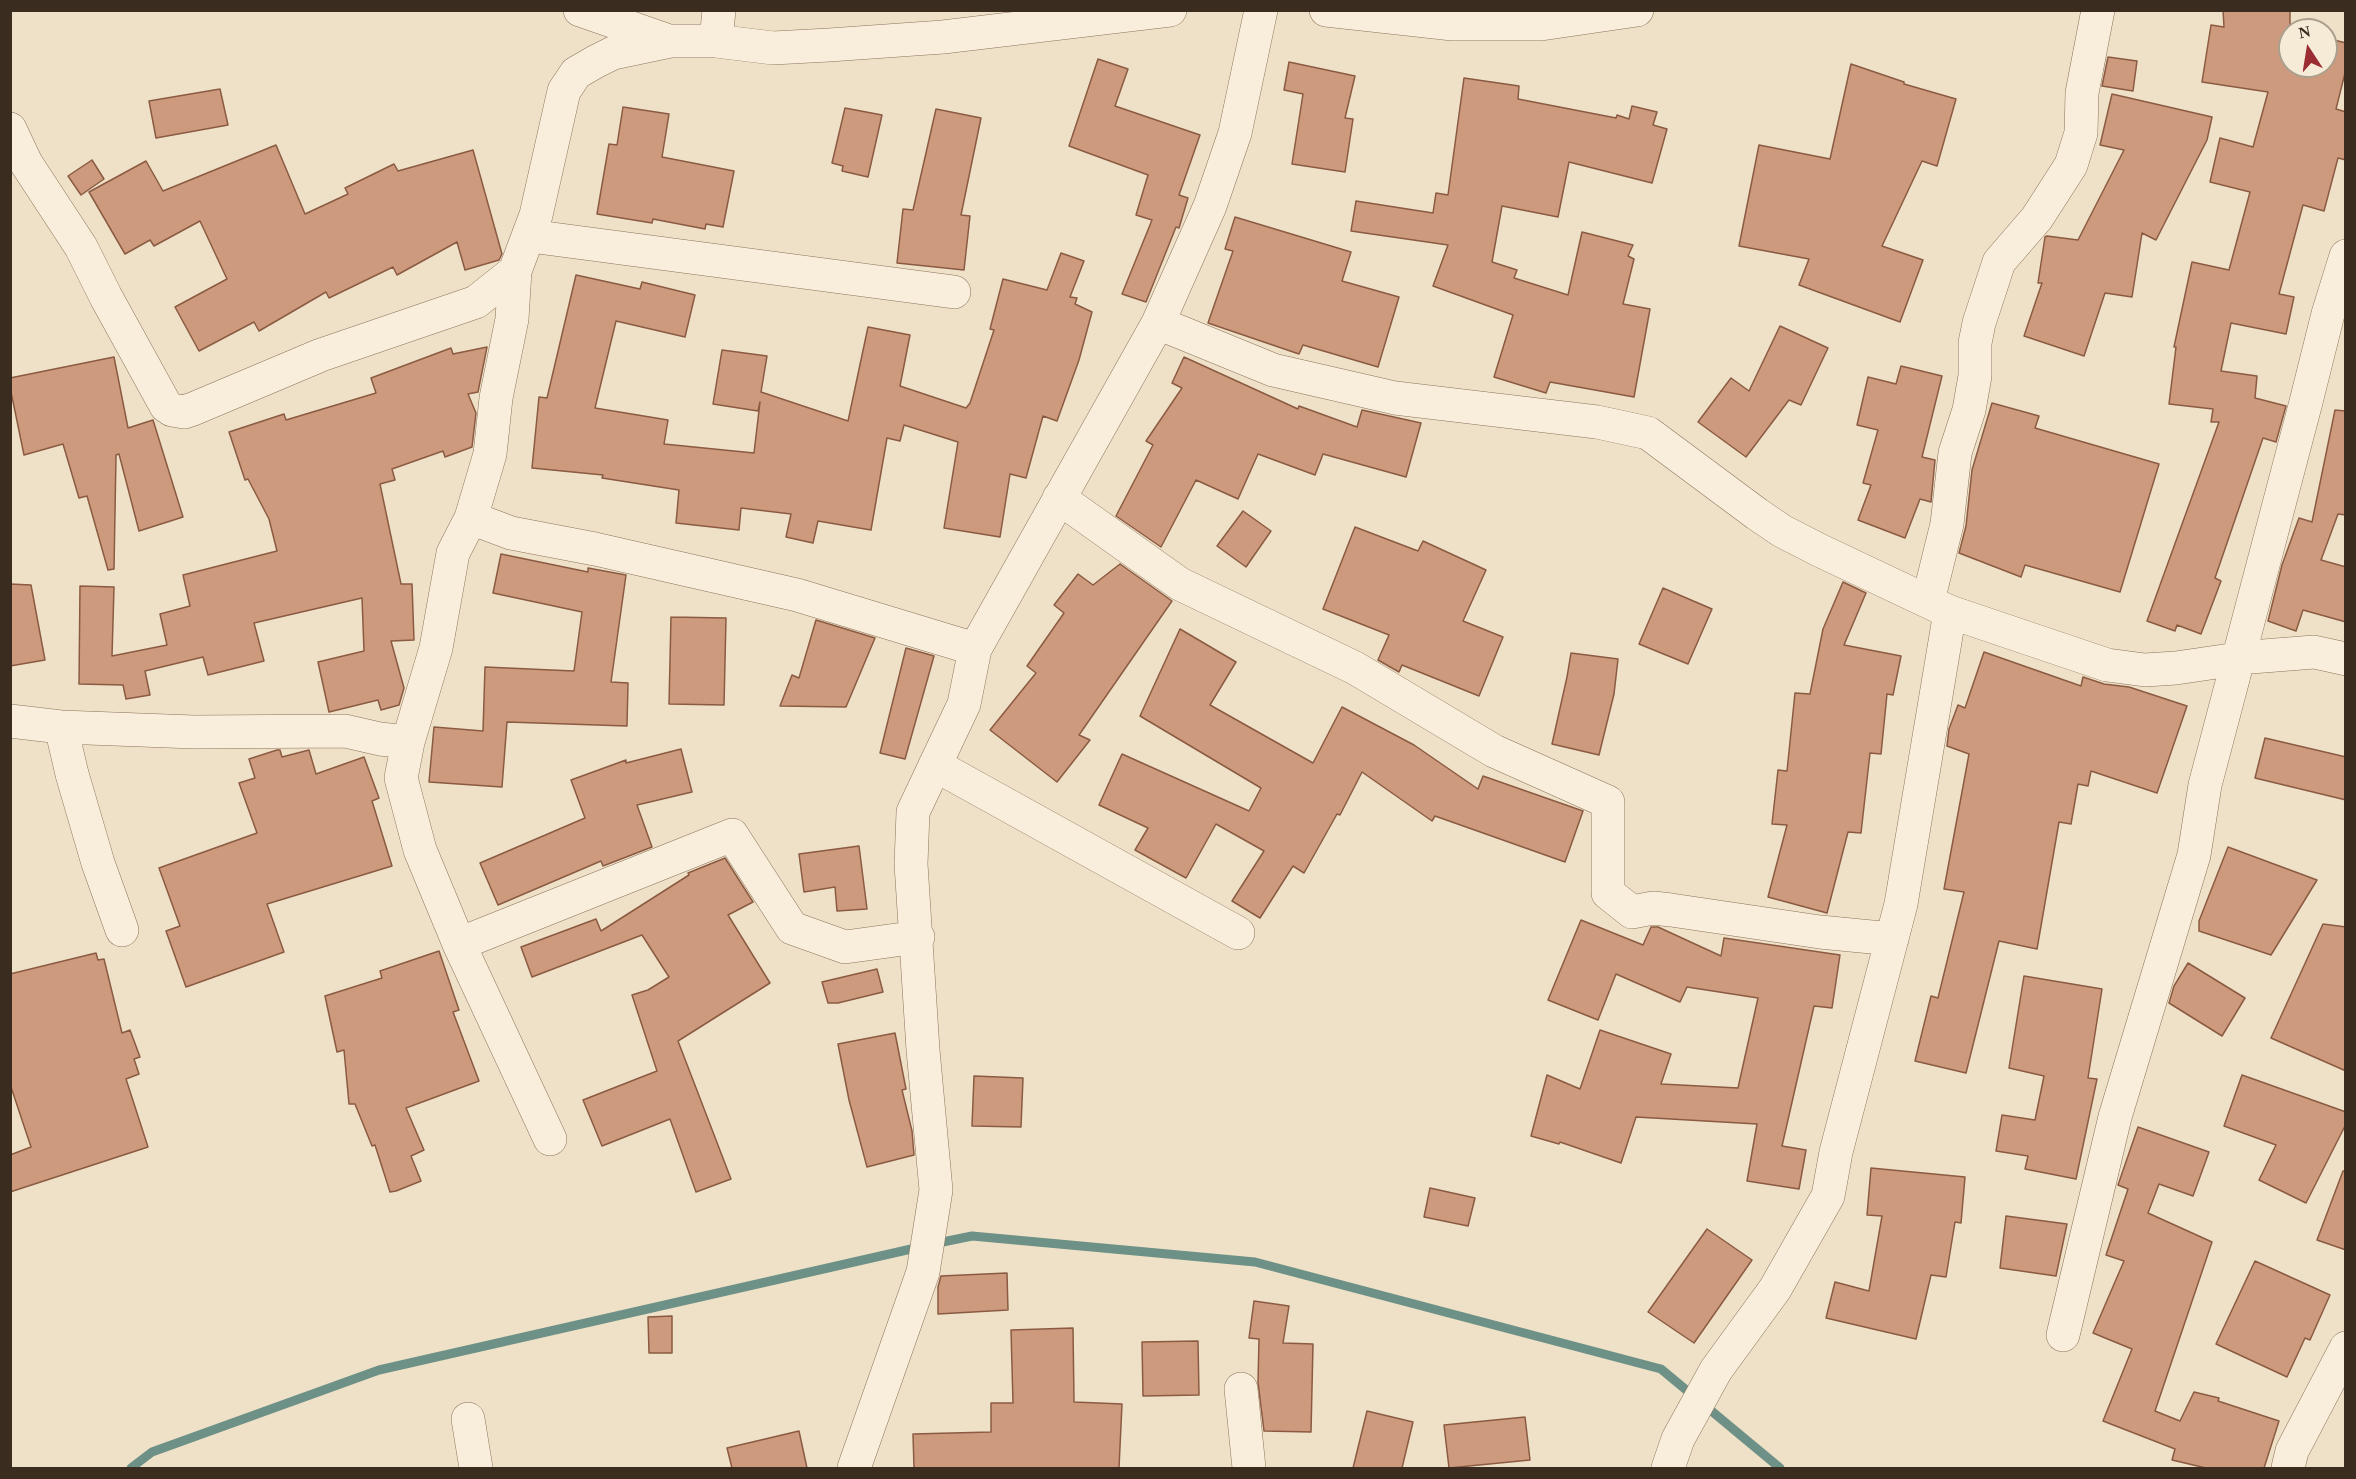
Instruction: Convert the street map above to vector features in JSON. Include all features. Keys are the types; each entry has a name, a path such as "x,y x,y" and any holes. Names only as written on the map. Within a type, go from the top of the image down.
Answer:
{"street":[{"path":"580,10 670,41"},
{"path":"550,1140 459,944 420,850 401,778 408,742 436,648 453,553 471,518 490,454 496,398 512,319 515,271 530,236 564,92 576,73 613,53 670,41 717,26 773,48 943,37 1170,10"},
{"path":"854,1468 923,1272 936,1190 923,1050 918,937 910,846 914,812 964,704 975,649 1158,323 1210,206 1235,133 1261,10"},
{"path":"1326,10 1454,24 1542,24 1637,10"},
{"path":"1668,1468 1678,1439 1716,1370 1775,1288 1828,1196 1836,1152 1901,904 1939,607 1955,453 1971,399 1975,376 1975,343 1979,323 1999,262 2037,218 2071,165 2081,133 2082,93 2098,10"},
{"path":"10,129 26,163 81,247 166,406 172,410 184,412 193,409 321,355 476,302 515,271"},
{"path":"530,236 954,292"},
{"path":"2062,1335 2115,1117 2194,855 2205,785 2328,314 2346,256"},
{"path":"476,302 512,319"},
{"path":"1158,323 1273,370 1395,398 1597,422 1648,433 1782,531 1939,607 2107,665 2145,670 2314,652 2346,658"},
{"path":"1059,498 1180,584 1355,668 1494,751 1608,802 1608,893 1632,912 1653,908 1820,932 1892,939"},
{"path":"471,518 511,533 596,549 797,595 975,649"},
{"path":"10,721 61,727 194,732 345,731 408,742"},
{"path":"61,727 98,863 122,930"},
{"path":"935,765 1238,933"},
{"path":"459,944 732,835 792,928 845,947 918,937"},
{"path":"2288,1468 2292,1451 2346,1348"},
{"path":"1241,1389 1249,1468"},
{"path":"468,1419 476,1468"}],"building":[{"path":"2223,10 2290,10 2290,18 2278,18 2278,78 2338,78 2338,41 2346,43 2346,69 2336,109 2346,112 2346,160 2338,158 2324,211 2303,205 2279,294 2294,297 2286,334 2231,323 2221,371 2257,376 2255,398 2286,406 2276,442 2263,438 2215,578 2221,581 2201,634 2177,625 2175,631 2147,621 2219,422 2211,422 2213,409 2169,404 2176,347 2174,347 2192,262 2229,270 2250,192 2210,182 2220,138 2253,147 2268,92 2202,82 2211,25 2224,27"},
{"path":"2108,57 2137,61 2133,91 2102,86"},
{"path":"1098,59 1128,69 1115,106 1200,135 1179,195 1188,198 1179,228 1176,227 1146,302 1122,294 1152,220 1136,215 1148,175 1069,146"},
{"path":"1289,62 1355,76 1345,118 1353,119 1345,172 1292,164 1303,94 1284,90"},
{"path":"1851,64 1904,82 1904,84 1956,99 1937,166 1922,161 1882,246 1923,260 1900,322 1799,285 1809,259 1739,246 1759,145 1830,159"},
{"path":"1464,78 1519,86 1518,99 1616,118 1617,115 1629,119 1632,106 1657,112 1653,125 1667,129 1652,183 1569,162 1558,217 1502,206 1492,262 1517,270 1514,278 1568,295 1582,232 1633,245 1628,256 1634,259 1623,304 1650,309 1634,397 1550,382 1546,393 1494,377 1513,315 1433,286 1448,245 1351,231 1356,201 1433,213 1436,193 1448,195"},
{"path":"220,89 228,125 156,138 149,101"},
{"path":"2112,94 2212,117 2207,140 2156,240 2142,233 2132,297 2105,293 2084,356 2024,336 2042,283 2038,283 2045,237 2078,240 2124,150 2100,145"},
{"path":"623,107 669,114 662,157 734,171 723,227 706,224 705,229 653,219 652,223 597,214 609,144 617,145"},
{"path":"845,108 882,115 868,177 842,171 843,166 832,163"},
{"path":"936,109 981,118 961,215 970,216 964,270 897,263 903,209 913,210"},
{"path":"276,145 305,214 348,194 345,188 394,164 398,171 473,150 502,254 499,260 465,270 457,242 397,275 393,267 329,298 326,292 259,331 254,322 199,351 175,307 227,279 200,221 154,246 150,240 125,254 89,192 146,161 163,191"},
{"path":"92,160 104,179 81,195 68,176"},
{"path":"1235,217 1351,252 1342,281 1399,297 1378,367 1303,345 1299,354 1208,323 1233,251 1225,249"},
{"path":"1061,253 1084,261 1070,297 1077,298 1075,304 1092,312 1079,360 1057,421 1043,416 1026,478 1010,474 1000,537 944,528 958,442 904,425 900,441 887,438 871,530 818,521 813,543 786,537 791,514 741,508 739,530 676,523 679,490 602,478 603,475 532,468 539,397 547,398 576,275 640,289 642,282 695,295 685,337 616,321 595,408 668,420 664,444 754,453 760,402 758,411 713,404 722,350 767,356 761,392 848,421 868,327 910,335 900,386 966,408 970,403 994,330 990,329 1003,279 1047,290"},
{"path":"1780,326 1828,348 1801,405 1789,400 1746,457 1698,422 1731,378 1749,391"},
{"path":"487,347 478,392 468,394 476,413 472,447 445,457 443,451 392,469 395,480 380,484 401,584 412,584 414,640 391,641 404,688 399,705 381,710 378,700 329,712 318,662 364,651 362,598 254,623 264,661 208,675 203,657 145,671 150,695 126,699 123,685 79,684 80,586 114,587 112,656 167,645 160,614 190,606 183,575 277,551 269,519 248,479 245,480 229,432 284,414 286,420 376,393 371,378 451,348 453,354"},
{"path":"114,357 128,428 153,420 183,517 139,531 119,454 116,455 114,569 108,570 87,496 79,498 63,444 24,455 10,378"},
{"path":"1184,357 1298,409 1299,406 1357,427 1362,410 1421,423 1406,477 1323,454 1315,475 1258,454 1238,499 1196,480 1161,547 1116,516 1153,445 1146,441 1182,388 1172,383"},
{"path":"1901,366 1942,376 1922,457 1935,460 1931,502 1920,499 1905,538 1858,520 1871,485 1863,483 1878,430 1857,425 1868,377 1896,384"},
{"path":"1992,403 2039,416 2035,428 2159,464 2120,592 2025,565 2021,577 1959,553 1966,526 1972,470"},
{"path":"2335,410 2346,411 2346,515 2338,514 2321,560 2346,567 2346,622 2303,610 2296,631 2268,621 2282,565 2299,518 2312,522"},
{"path":"1243,511 1271,531 1246,567 1217,546"},
{"path":"1355,527 1418,551 1423,541 1486,570 1463,621 1503,637 1479,696 1402,665 1399,672 1378,660 1389,635 1323,609"},
{"path":"501,554 588,572 588,568 626,575 611,682 628,683 627,726 507,722 502,787 429,782 434,727 483,731 485,667 574,671 582,612 493,593"},
{"path":"1120,564 1172,601 1079,735 1090,740 1057,782 990,730 1036,673 1027,666 1064,613 1054,605 1078,574 1093,585"},
{"path":"1843,582 1866,593 1844,645 1901,656 1893,695 1887,694 1881,754 1870,753 1861,833 1848,832 1827,913 1768,897 1787,825 1772,824 1778,770 1787,771 1795,693 1810,694 1823,629"},
{"path":"10,584 31,585 45,660 10,666"},
{"path":"1663,588 1712,609 1688,664 1639,644"},
{"path":"671,617 726,618 724,705 669,704"},
{"path":"816,620 875,638 846,707 780,706 792,675 799,678"},
{"path":"1180,629 1236,662 1210,705 1313,763 1342,707 1414,745 1478,789 1483,776 1583,811 1565,862 1435,816 1432,821 1362,772 1340,815 1337,814 1304,873 1293,866 1260,918 1232,901 1264,851 1216,824 1186,878 1135,850 1148,828 1099,805 1122,754 1249,811 1261,788 1140,716"},
{"path":"906,648 934,656 905,759 880,753"},
{"path":"1984,652 2081,686 2083,677 2104,684 2129,687 2187,706 2157,793 2091,771 2088,786 2078,784 2071,824 2059,822 2037,949 1999,941 1966,1073 1915,1061 1931,996 1938,998 1964,892 1944,889 1969,754 1947,746 1949,729 1958,705 1965,708"},
{"path":"1571,653 1618,659 1614,694 1599,755 1552,744"},
{"path":"2265,738 2346,757 2346,800 2255,778"},
{"path":"681,749 692,792 637,805 652,847 603,866 601,861 498,905 480,863 585,818 571,780 626,760 626,763"},
{"path":"280,750 282,757 309,750 316,774 364,757 379,798 372,801 392,866 267,904 284,952 186,987 166,931 180,926 159,868 257,833 239,783 255,778 249,759"},
{"path":"859,846 867,909 837,911 835,887 804,892 799,854"},
{"path":"2228,847 2317,880 2271,955 2199,931 2199,921"},
{"path":"725,858 753,902 728,915 770,983 678,1041 731,1179 696,1192 670,1119 602,1146 583,1100 657,1071 632,995 648,990 669,977 642,935 532,977 521,947 596,919 601,931 689,875 688,873"},
{"path":"1581,920 1643,945 1651,927 1658,927 1721,956 1724,938 1840,955 1832,1008 1814,1006 1782,1146 1806,1150 1799,1189 1747,1181 1757,1124 1636,1117 1621,1163 1560,1142 1559,1144 1531,1136 1547,1075 1580,1089 1600,1030 1671,1054 1661,1084 1738,1088 1758,998 1687,987 1680,1002 1616,974 1598,1020 1548,1000"},
{"path":"2323,924 2346,927 2346,1071 2271,1038"},
{"path":"439,951 459,1010 453,1012 479,1081 406,1108 424,1150 411,1156 421,1181 390,1192 375,1145 372,1146 355,1104 349,1104 344,1050 337,1052 325,996 382,978 380,971"},
{"path":"96,953 98,960 104,959 122,1033 130,1030 140,1057 134,1059 139,1074 126,1079 148,1147 10,1192 10,1155 31,1147 10,1084 10,974"},
{"path":"2188,963 2245,998 2222,1036 2169,1003 2174,986"},
{"path":"877,969 883,992 838,1003 828,1003 822,982"},
{"path":"2024,976 2102,989 2088,1078 2097,1079 2076,1179 2025,1169 2028,1156 1996,1151 2002,1115 2035,1120 2044,1076 2009,1068"},
{"path":"895,1033 906,1089 902,1090 912,1131 914,1155 867,1167 849,1100 838,1044"},
{"path":"2242,1075 2346,1112 2346,1124 2306,1203 2259,1180 2276,1145 2224,1126"},
{"path":"974,1076 1023,1078 1021,1127 972,1126"},
{"path":"2138,1127 2209,1152 2193,1196 2159,1184 2148,1213 2212,1242 2155,1411 2180,1421 2194,1392 2219,1398 2218,1401 2279,1421 2264,1468 2206,1468 2172,1460 2175,1449 2103,1421 2132,1349 2093,1333 2124,1261 2106,1255 2128,1189 2118,1185"},
{"path":"1871,1168 1965,1177 1961,1223 1955,1222 1946,1277 1931,1275 1916,1339 1826,1318 1835,1282 1869,1291 1882,1216 1867,1215"},
{"path":"2343,1171 2346,1171 2346,1250 2317,1240"},
{"path":"1430,1188 1475,1198 1468,1226 1424,1217"},
{"path":"2006,1216 2067,1224 2056,1276 2000,1268"},
{"path":"1707,1229 1752,1260 1694,1343 1648,1312"},
{"path":"2255,1261 2330,1295 2310,1340 2305,1338 2287,1377 2216,1344"},
{"path":"1007,1273 1008,1310 938,1314 938,1287 941,1276"},
{"path":"1254,1301 1289,1306 1283,1343 1313,1344 1311,1432 1264,1431 1258,1382 1259,1339 1249,1338"},
{"path":"672,1316 672,1353 649,1353 648,1317"},
{"path":"1073,1328 1074,1402 1122,1404 1119,1468 914,1468 913,1434 991,1432 991,1403 1013,1403 1011,1330"},
{"path":"1198,1341 1199,1395 1143,1396 1142,1342"},
{"path":"1367,1411 1413,1422 1402,1468 1353,1468"},
{"path":"1525,1417 1530,1460 1449,1468 1444,1425"},
{"path":"799,1431 807,1468 732,1468 727,1448"}],"waterway":[{"path":"933,1244 972,1236 1255,1262 1661,1369 1780,1468"},
{"path":"131,1468 152,1452 379,1370 920,1247"}]}
